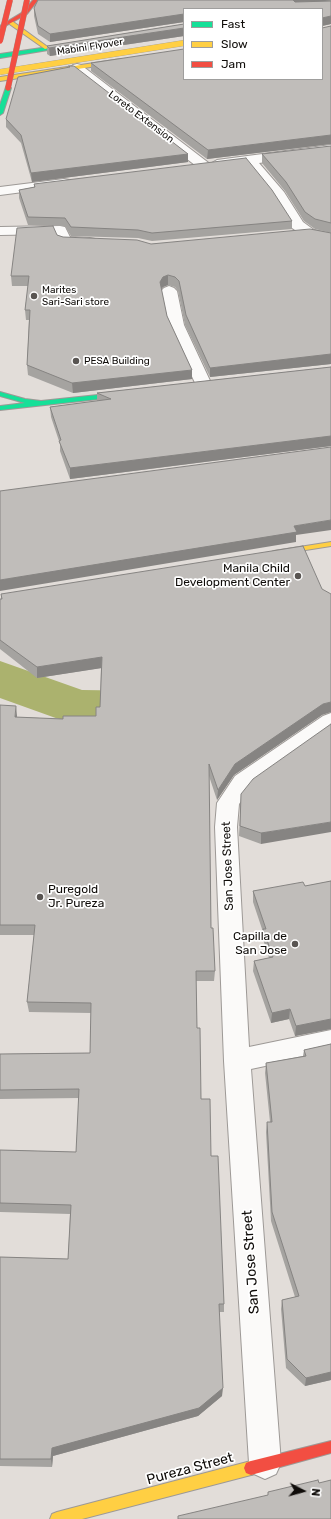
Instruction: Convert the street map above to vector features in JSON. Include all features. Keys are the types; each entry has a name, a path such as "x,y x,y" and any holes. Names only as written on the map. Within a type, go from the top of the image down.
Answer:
{"main road":[{"path":"0,41 10,0"},
{"path":"0,113 8,88 28,0"},
{"path":"0,28 25,13 36,0"},
{"path":"10,22 47,48"},
{"name":"Mabini Flyover","path":"0,63 183,35"},
{"path":"147,39 161,55"},
{"path":"0,56 84,43"},
{"name":"Mabini Flyover","path":"0,72 183,43"},
{"path":"0,79 183,52"},
{"path":"0,408 132,393"},
{"path":"0,394 24,401 44,404"},
{"path":"268,554 331,544"},
{"name":"Pureza Street","path":"57,1519 265,1463 331,1447"}],"street":[{"name":"Loreto Extension","path":"77,68 205,166"},
{"path":"182,168 331,149"},
{"path":"250,160 279,195 297,224 308,233"},
{"path":"0,191 79,181"},
{"path":"0,231 60,230 64,241 101,242"},
{"path":"285,236 308,233 331,238"},
{"path":"169,291 176,325 204,385"},
{"name":"San Jose Street","path":"265,1463 237,1062 226,827 228,803 243,782 331,721"},
{"path":"237,1062 331,1040"}],"building":[{"path":"38,0 331,1 331,16 323,18 323,8 183,8 183,14 50,34 38,26 34,8"},
{"path":"183,24 183,28 49,48 47,46"},
{"path":"331,26 331,135 208,150 91,63 183,49 183,80 323,80 323,28"},
{"path":"69,66 74,66 188,154 31,173 21,135 6,119 18,77 70,67"},
{"path":"331,146 331,223 315,219 305,212 286,182 262,154"},
{"path":"246,158 272,190 292,221 152,233 138,230 71,227 65,218 28,217 19,190 35,187 34,184"},
{"path":"53,226 57,235 63,237 137,240 151,244 310,229 331,233 331,354 210,368 186,315 179,281 175,277 168,275 163,277 160,282 167,316 192,370 72,383 27,365 30,310 25,310 29,276 11,276 17,228"},
{"path":"331,367 331,436 70,468 59,441 61,440 50,407 111,399 97,393"},
{"path":"331,447 331,520 294,526 297,532 0,580 0,491"},
{"path":"303,546 322,589 331,594 331,702 323,704 235,764 218,790 209,764 211,928 213,928 215,971 196,971 197,1028 200,1028 201,1099 210,1099 211,1156 218,1156 224,1304 219,1304 223,1388 199,1408 52,1448 51,1459 0,1459 0,1257 68,1259 71,1205 0,1203 0,1150 76,1152 79,1089 0,1090 0,1054 90,1053 91,1003 27,1002 35,925 0,925 0,705 16,706 15,717 63,719 63,716 96,716 96,707 100,707 102,657 37,667 0,640 1,594"},
{"path":"331,724 331,822 261,833 240,826 241,794 253,779"},
{"path":"331,881 331,1019 296,1026 290,1009 272,1013 254,961 273,957 263,929 266,929 253,891 303,882 305,886"},
{"path":"331,1044 331,1372 306,1378 287,1359 282,1300 299,1296 272,1212 267,1122 272,1122 266,1063 306,1056 304,1050"},
{"path":"318,1480 319,1483 331,1480 331,1519 178,1519 178,1516 268,1495 268,1492"}],"waterway":[{"path":"0,679 78,708 157,709 170,703"}],"traffic: fast":[{"path":"0,56 76,44"},
{"path":"0,113 8,88"},
{"path":"0,394 24,401 44,404"},
{"path":"0,408 126,394"}],"traffic: slow":[{"path":"10,22 47,48"},
{"path":"0,72 183,43"},
{"path":"0,79 121,61"},
{"path":"274,553 331,544"},
{"path":"57,1519 251,1468"}],"traffic: jam":[{"path":"0,41 10,0"},
{"path":"8,88 27,0"},
{"path":"0,28 25,13 36,0"},
{"path":"251,1468 331,1447"}],"place":[{"name":"Marites Sari-Sari store","path":"34,296"},
{"name":"PESA Building","path":"76,361"},
{"name":"Manila Child Development Center","path":"298,576"},
{"name":"Puregold Jr. Pureza","path":"40,897"},
{"name":"Capilla de San Jose","path":"295,944"}]}
